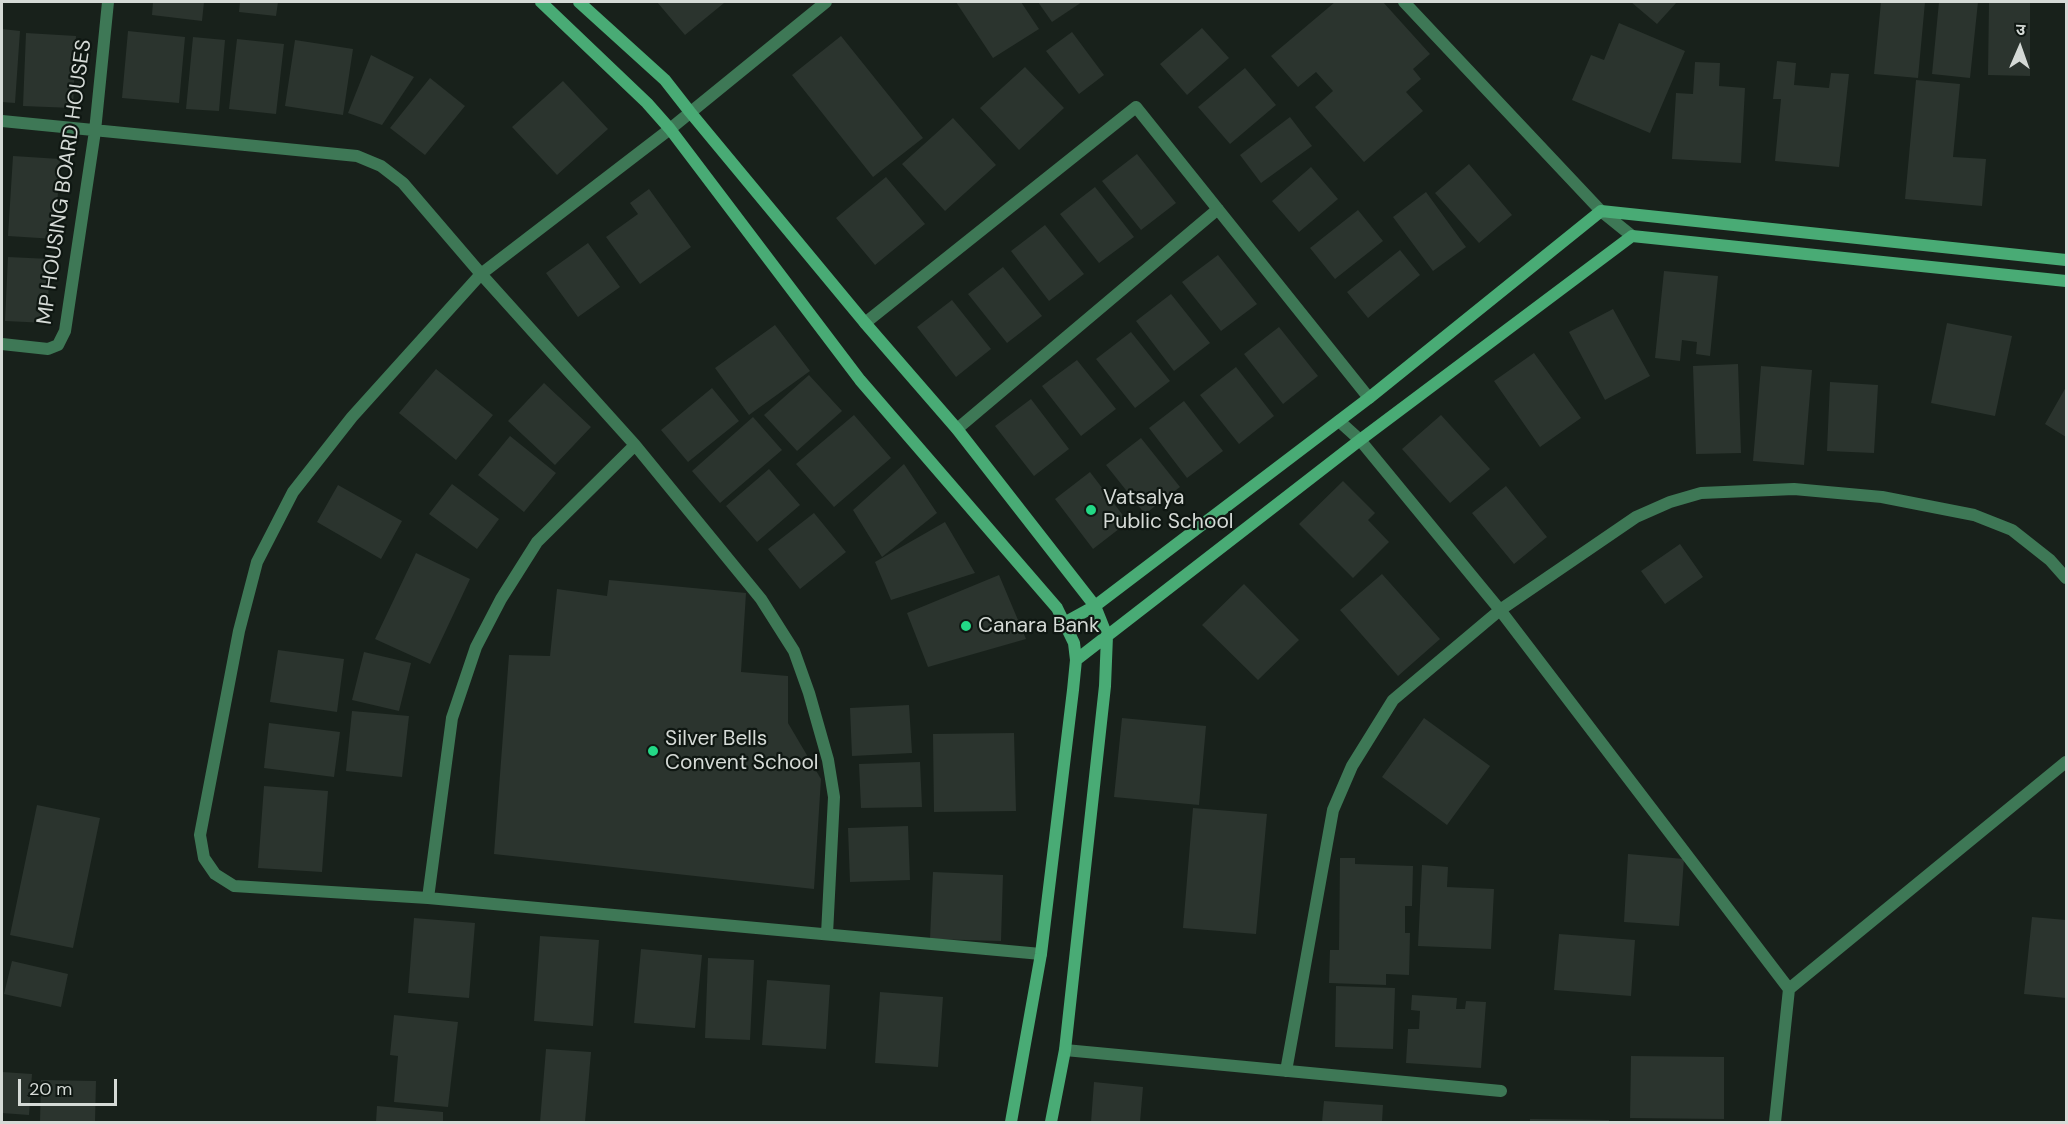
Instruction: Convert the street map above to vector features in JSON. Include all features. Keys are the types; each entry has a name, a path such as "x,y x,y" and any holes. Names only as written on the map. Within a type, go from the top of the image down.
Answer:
{"street":[{"name":"MP HOUSING BOARD HOUSES","path":"2,344 48,349 58,345 65,331 95,131 108,2"},
{"path":"541,2 647,103 670,129 860,380 1057,609 1074,643 1076,660 1041,954 1011,1122"},
{"path":"579,2 665,80 865,323 957,429 1095,606 1107,636 1105,686 1065,1050 1051,1122"},
{"path":"826,2 670,129 481,273 352,417 293,492 257,562 239,631 200,835 204,858 214,874 234,886 428,898 1041,954"},
{"path":"1404,2 1601,211 1632,236 2067,281"},
{"path":"865,323 1136,107 1369,398"},
{"path":"2,121 357,156 381,166 403,183 635,445 760,599 794,651 809,693 828,760 834,797 827,934"},
{"path":"957,429 1218,209"},
{"path":"1065,623 1095,606 1369,398 1601,211 2067,260"},
{"path":"1076,660 1360,440 1632,236"},
{"path":"1339,421 1360,440 1500,610 1790,989 1775,1122"},
{"path":"428,898 452,718 476,647 501,599 537,542 635,445"},
{"path":"1286,1071 1333,810 1352,766 1393,700 1500,610 1636,517 1670,502 1701,493 1794,489 1882,497 1974,515 2012,530 2050,560 2067,578"},
{"path":"1790,989 2067,762"},
{"path":"1065,1050 1501,1091"}],"building":[{"path":"153,2 204,2 202,21 152,15"},
{"path":"240,2 278,2 276,16 239,12"},
{"path":"657,2 723,2 724,3 685,35"},
{"path":"956,2 1021,2 1039,29 993,58"},
{"path":"1038,2 1082,2 1052,22"},
{"path":"1335,2 1383,2 1430,54 1413,69 1421,79 1406,92 1423,111 1364,162 1315,107 1333,91 1316,72 1298,87 1271,56"},
{"path":"1631,2 1677,2 1657,24"},
{"path":"1881,2 1925,2 1918,78 1874,74"},
{"path":"1939,2 1978,2 1970,78 1932,74"},
{"path":"1989,2 2030,2 2030,76 1988,75"},
{"path":"1619,23 1685,51 1650,133 1572,100 1591,55 1604,60"},
{"path":"1202,28 1229,58 1187,95 1160,64"},
{"path":"2,29 20,31 15,103 2,102"},
{"path":"128,31 185,37 179,103 122,98"},
{"path":"1072,32 1104,75 1079,94 1046,51"},
{"path":"26,33 76,36 73,108 23,106"},
{"path":"841,36 923,138 873,177 792,75"},
{"path":"193,37 225,40 219,111 186,109"},
{"path":"237,39 284,44 276,114 229,109"},
{"path":"295,40 353,49 343,115 285,106"},
{"path":"371,55 414,77 382,125 348,113"},
{"path":"1777,61 1796,63 1794,85 1829,88 1831,73 1849,74 1839,167 1775,161 1781,99 1773,99"},
{"path":"1695,62 1720,63 1719,86 1745,88 1741,163 1672,159 1676,93 1693,94"},
{"path":"1025,67 1064,108 1019,150 980,108"},
{"path":"1245,68 1276,105 1230,144 1198,107"},
{"path":"430,78 465,106 425,155 390,128"},
{"path":"1916,80 1960,84 1953,157 1986,159 1982,206 1905,199"},
{"path":"563,81 608,129 557,175 512,127"},
{"path":"1290,117 1312,146 1261,183 1240,155"},
{"path":"953,118 996,165 945,211 902,164"},
{"path":"1137,154 1176,203 1141,230 1102,181"},
{"path":"13,156 60,159 55,239 8,236"},
{"path":"1469,164 1512,215 1479,243 1435,193"},
{"path":"1311,167 1338,199 1299,232 1272,201"},
{"path":"886,177 925,224 875,265 836,218"},
{"path":"1095,187 1134,237 1099,263 1060,214"},
{"path":"649,189 691,247 640,284 606,237 638,214 630,203"},
{"path":"1426,192 1466,247 1433,271 1393,217"},
{"path":"1358,210 1383,241 1335,279 1310,248"},
{"path":"1045,225 1084,274 1049,301 1011,251"},
{"path":"588,243 620,287 578,317 546,273"},
{"path":"1400,250 1420,275 1368,318 1347,292"},
{"path":"1218,255 1257,304 1221,331 1182,282"},
{"path":"8,257 50,259 47,323 5,321"},
{"path":"1003,267 1042,316 1007,343 968,294"},
{"path":"1664,271 1718,276 1710,356 1696,354 1697,342 1682,340 1680,361 1655,358"},
{"path":"1171,294 1210,343 1174,371 1136,321"},
{"path":"952,300 991,349 956,377 917,327"},
{"path":"1613,309 1650,376 1605,400 1569,332"},
{"path":"1947,323 2012,336 1995,416 1931,403"},
{"path":"775,325 810,371 749,415 715,368"},
{"path":"1279,327 1318,376 1283,404 1244,354"},
{"path":"1131,332 1170,381 1135,408 1096,359"},
{"path":"1534,353 1581,418 1540,447 1494,381"},
{"path":"1077,360 1116,409 1081,436 1042,386"},
{"path":"1738,364 1741,453 1696,454 1693,366"},
{"path":"1761,366 1812,370 1804,465 1753,461"},
{"path":"1236,367 1274,416 1239,444 1200,395"},
{"path":"436,369 493,415 456,460 399,413"},
{"path":"809,375 842,411 797,451 764,415"},
{"path":"1830,382 1878,385 1874,453 1827,451"},
{"path":"544,383 591,427 555,465 508,421"},
{"path":"2066,387 2066,437 2045,424"},
{"path":"712,388 739,421 688,462 661,430"},
{"path":"1031,399 1069,449 1034,476 995,426"},
{"path":"1184,401 1223,451 1187,478 1149,428"},
{"path":"854,415 891,458 834,507 796,464"},
{"path":"1441,415 1490,469 1450,503 1402,449"},
{"path":"753,417 782,450 720,503 692,471"},
{"path":"510,436 556,473 524,512 478,475"},
{"path":"1141,438 1180,487 1145,514 1106,465"},
{"path":"904,464 937,513 882,557 853,510"},
{"path":"769,469 800,505 757,542 726,506"},
{"name":"Vatsalya Public School","path":"1090,472 1128,522 1093,549 1055,499"},
{"path":"1343,481 1375,513 1368,520 1389,542 1353,578 1299,524"},
{"path":"452,484 499,519 477,549 429,514"},
{"path":"338,485 402,521 381,559 317,522"},
{"path":"1506,486 1547,537 1514,564 1472,513"},
{"path":"814,513 846,552 800,589 768,549"},
{"path":"945,522 975,573 891,600 875,562"},
{"path":"1680,544 1703,577 1665,604 1641,571"},
{"path":"416,553 470,579 430,664 375,639"},
{"path":"1382,574 1440,639 1398,676 1340,610"},
{"name":"Canara Bank","path":"999,575 1026,639 928,667 907,613"},
{"name":"Silver Bells Convent School","path":"609,580 746,593 741,672 788,676 788,723 821,779 814,889 494,854 509,655 550,656 557,589 607,596"},
{"path":"1244,584 1299,640 1258,680 1202,625"},
{"path":"278,650 344,659 337,712 270,702"},
{"path":"364,652 411,663 399,711 352,700"},
{"path":"909,705 912,753 852,756 850,708"},
{"path":"352,711 409,716 402,777 346,771"},
{"path":"1122,718 1206,726 1199,805 1114,797"},
{"path":"1424,718 1490,766 1447,825 1382,777"},
{"path":"269,723 340,732 334,777 264,768"},
{"path":"1014,733 1016,811 934,812 933,734"},
{"path":"920,762 922,807 861,808 859,764"},
{"path":"264,786 328,791 322,872 258,868"},
{"path":"37,805 100,818 73,948 10,935"},
{"path":"1193,808 1267,814 1256,934 1183,928"},
{"path":"908,826 910,880 850,882 848,828"},
{"path":"1628,854 1684,859 1679,926 1624,922"},
{"path":"1340,858 1355,858 1355,864 1413,866 1412,906 1405,906 1405,933 1410,933 1409,975 1386,974 1386,985 1329,983 1330,950 1339,950"},
{"path":"1422,865 1448,867 1447,887 1494,889 1491,949 1418,946"},
{"path":"933,872 1003,875 1001,941 930,939"},
{"path":"2032,917 2066,920 2066,998 2024,994"},
{"path":"414,918 475,923 469,998 408,993"},
{"path":"1559,934 1635,940 1631,996 1554,990"},
{"path":"540,936 599,940 593,1026 534,1021"},
{"path":"641,949 702,955 695,1028 634,1023"},
{"path":"708,958 754,960 750,1040 705,1038"},
{"path":"12,961 68,974 61,1007 4,994"},
{"path":"767,980 830,985 826,1049 762,1045"},
{"path":"1336,986 1395,988 1393,1049 1335,1047"},
{"path":"880,992 943,997 938,1067 875,1063"},
{"path":"1412,995 1457,998 1456,1009 1465,1009 1466,1001 1486,1002 1481,1068 1406,1063 1408,1029 1419,1029 1420,1011 1411,1010"},
{"path":"394,1015 458,1022 448,1107 394,1102 398,1056 390,1055"},
{"path":"546,1049 591,1052 585,1122 540,1122"},
{"path":"1631,1056 1724,1057 1724,1119 1630,1118"},
{"path":"2,1072 32,1074 29,1115 2,1113"},
{"path":"41,1080 96,1081 95,1122 40,1122"},
{"path":"1094,1082 1143,1087 1140,1122 1091,1122"},
{"path":"1324,1101 1383,1105 1382,1122 1322,1122"},
{"path":"377,1106 443,1112 443,1122 376,1122"},
{"path":"1530,1119 1609,1120 1609,1122 1530,1122"}],"place":[{"name":"Vatsalya Public School","path":"1091,510"},
{"name":"Canara Bank","path":"966,626"},
{"name":"Silver Bells Convent School","path":"653,751"}]}
